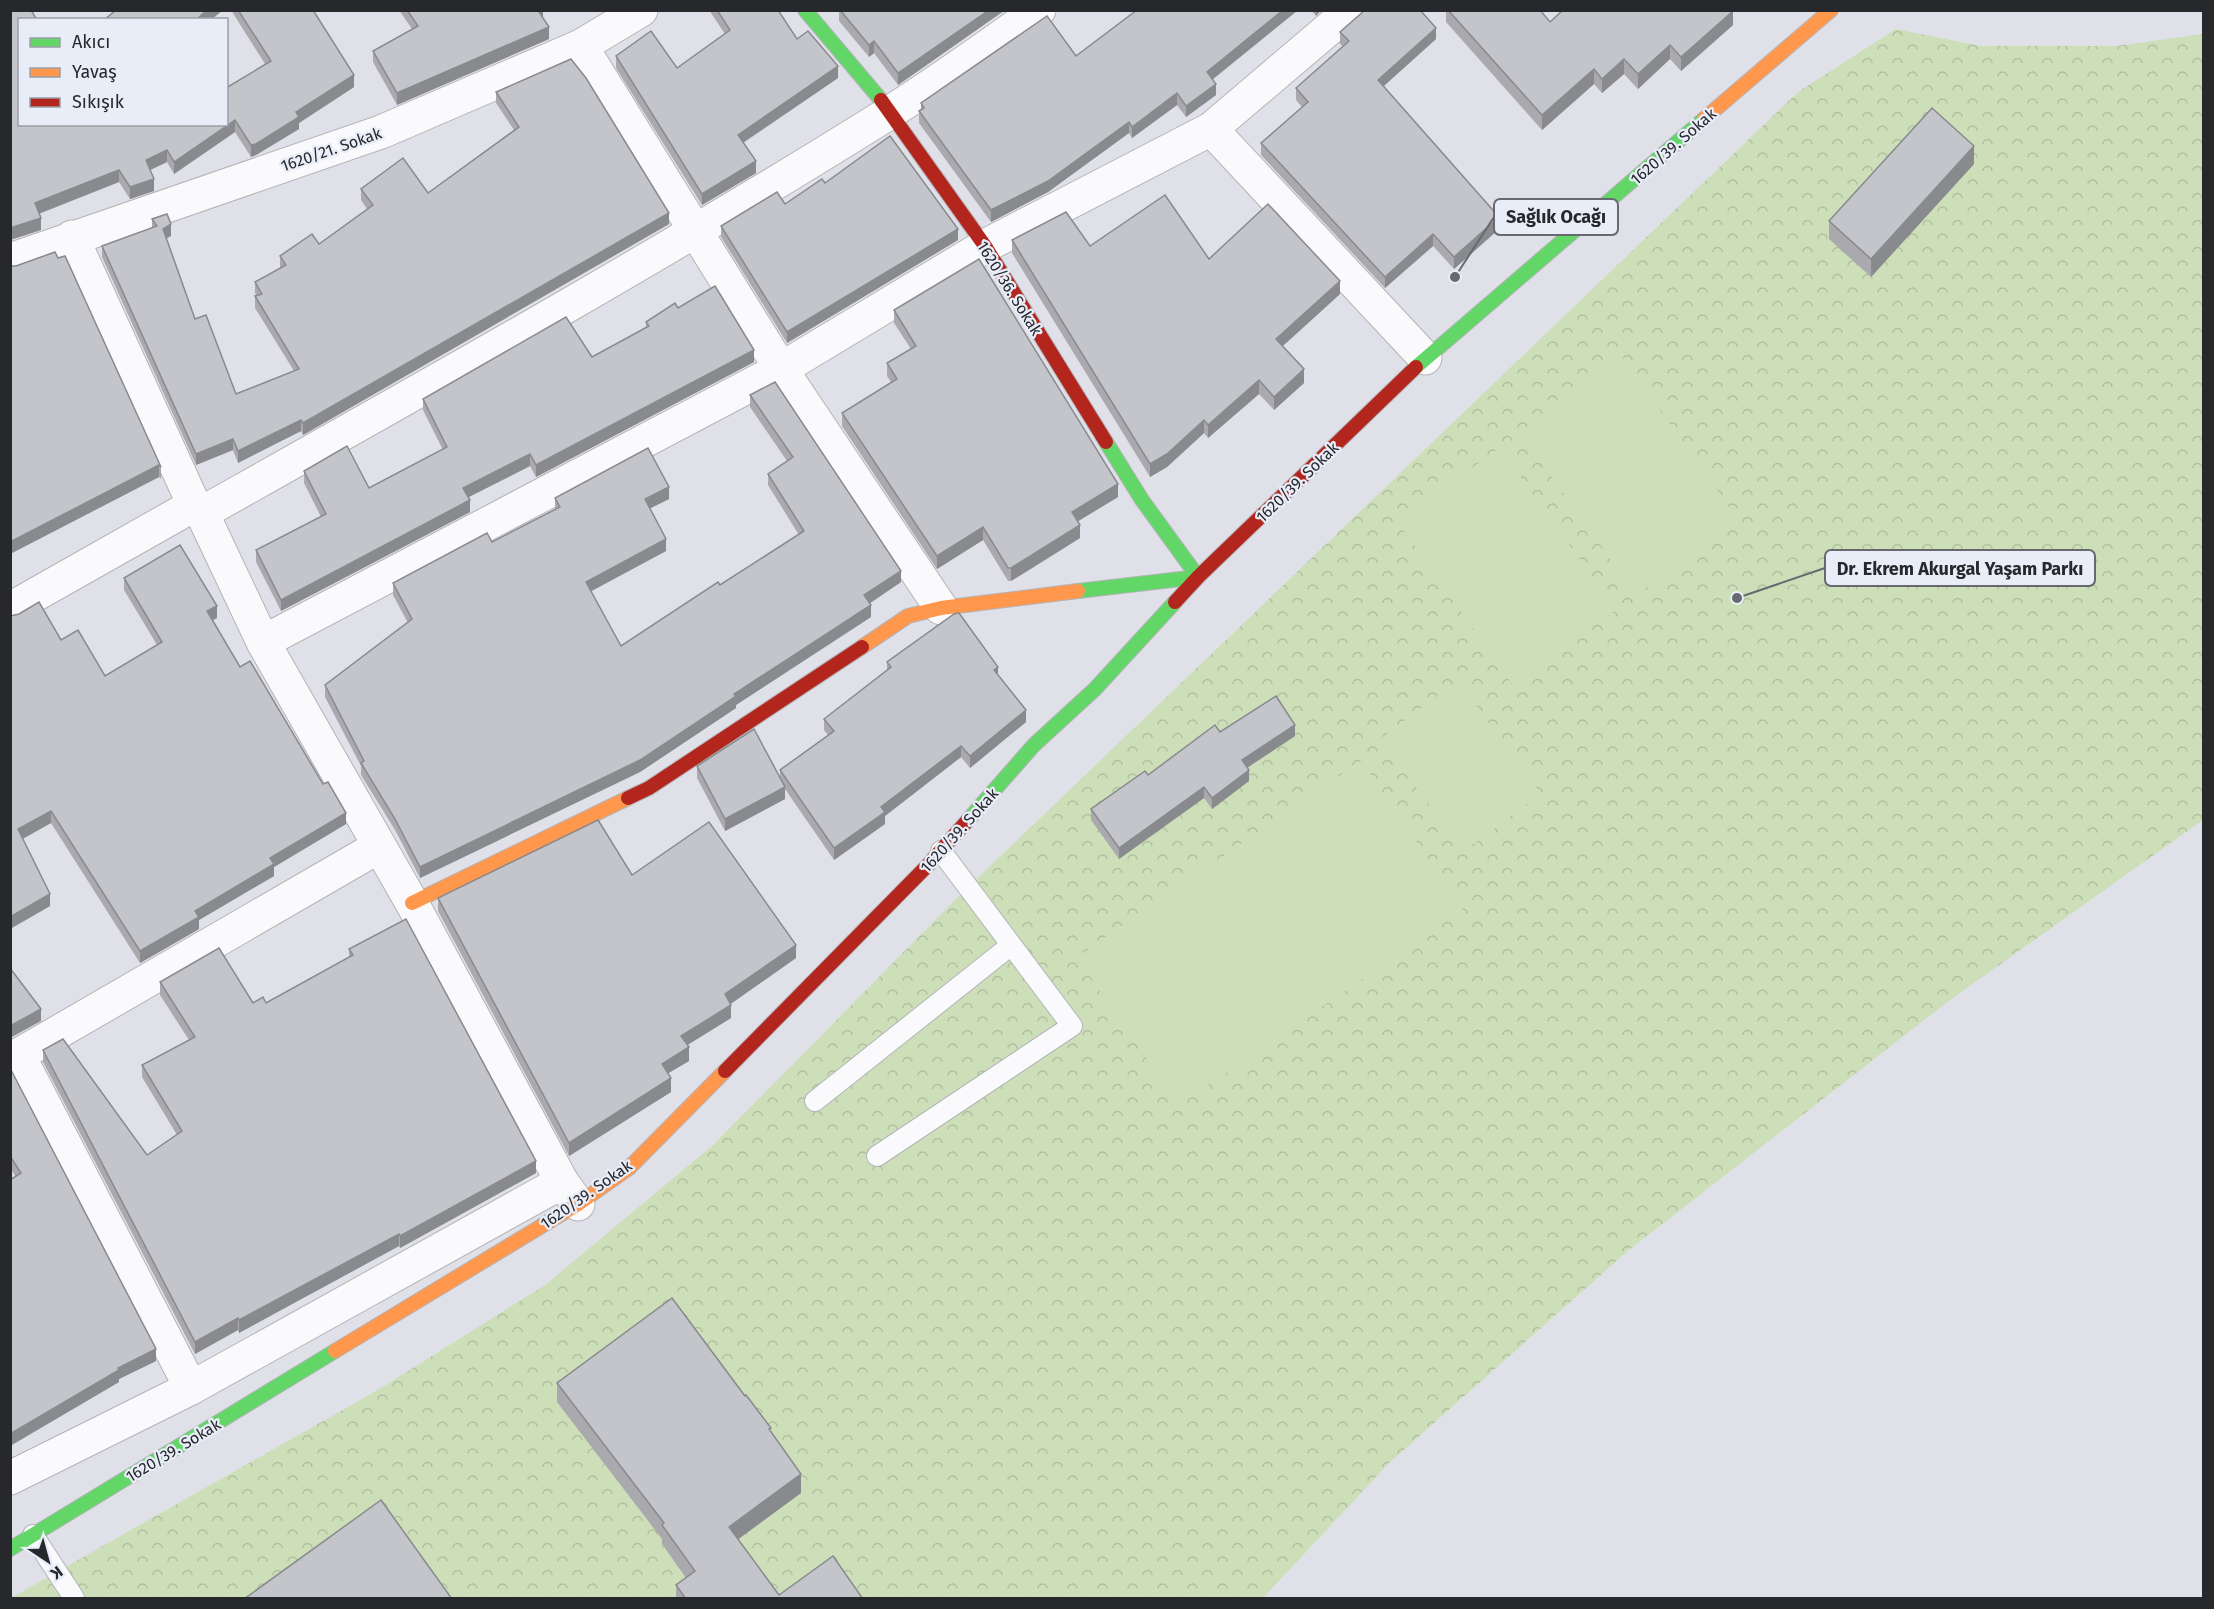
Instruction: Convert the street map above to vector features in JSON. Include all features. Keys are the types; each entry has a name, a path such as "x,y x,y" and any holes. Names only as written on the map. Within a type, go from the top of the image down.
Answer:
{"main road":[{"name":"1620/36. Sokak","path":"805,10 891,112 903,133 985,246 1142,500 1198,577"},
{"name":"1620/39. Sokak","path":"10,1549 570,1193 629,1168 941,851 1034,745 1095,689 1198,577 1425,358 1831,10"},
{"path":"412,903 649,788 908,616 941,608 1198,577"}],"street":[{"name":"1620/21. Sokak","path":"10,260 381,132 581,46 641,10"},
{"path":"10,609 573,304 891,112 1039,10"},
{"path":"263,642 781,369 985,246 1212,129 1351,10"},
{"path":"581,46 781,369 941,608"},
{"path":"1212,129 1425,358"},
{"path":"10,1478 191,1388 570,1193 412,903 263,642 197,509 72,237"},
{"path":"191,1388 15,1058 378,847"}],"lane":[{"path":"878,1156 1072,1026 941,851"},
{"path":"815,1101 1010,946"},
{"path":"33,1535 74,1599"}],"green space":[{"path":"1896,29 1980,46 2116,46 2203,34 2203,820 1950,1000 1629,1250 1389,1463 1263,1598 11,1598 376,1391 545,1285 713,1145 965,890 1798,92"},
{"path":"1623,358 1739,521 1636,595 1520,432"},
{"path":"1500,448 1616,610 1512,684 1397,521"},
{"path":"1458,681 1541,794 1464,851 1380,739"},
{"path":"1361,761 1463,910 1179,1105 1077,957"}],"building":[{"path":"10,10 31,10 36,18 18,18 18,126 226,126 174,162 167,150 146,160 154,179 130,187 119,170 35,203 41,218 10,228"},
{"path":"116,10 207,10 198,18 106,18"},
{"path":"238,10 313,10 354,75 296,112 299,117 256,144 251,145 235,120 228,125 228,87 271,61"},
{"path":"407,10 542,10 539,12 549,27 397,93 373,51 418,26"},
{"path":"717,10 778,10 797,39 808,31 838,66 738,135 756,161 702,194 616,56 651,31 677,68 730,30"},
{"path":"840,10 989,10 898,73 874,41 869,45"},
{"path":"1137,10 1283,10 1207,72 1216,84 1186,106 1177,93 1132,127 1129,122 1048,181 991,210 919,111 924,108 921,103 1047,16 1076,56"},
{"path":"1365,10 1420,10 1436,28 1378,80 1499,217 1454,257 1433,234 1385,277 1261,143 1308,102 1296,88 1349,41 1340,32"},
{"path":"1448,10 1540,10 1550,22 1563,10 1733,11 1681,57 1670,45 1638,74 1624,59 1602,79 1594,69 1542,115"},
{"path":"571,59 586,78 669,213 303,423 301,420 238,451 233,439 196,454 102,246 157,226 152,219 167,214 171,224 163,229 195,319 206,315 236,394 299,369 255,296 262,294 255,282 286,265 280,256 312,234 319,244 373,205 361,189 403,158 428,193 519,127 496,92"},
{"path":"1932,108 1974,146 1871,259 1829,221"},
{"path":"890,136 958,229 787,332 721,226 777,192 785,204 822,179 825,183"},
{"path":"1165,195 1209,259 1268,204 1340,281 1276,339 1304,369 1274,397 1259,380 1208,425 1204,420 1167,454 1150,464 1012,240 1066,212 1090,246"},
{"path":"55,252 58,258 65,256 161,467 159,465 10,542 10,266"},
{"path":"979,259 1118,484 1072,512 1080,525 1011,568 1008,568 983,527 937,556 842,413 897,379 887,363 916,346 894,310"},
{"path":"715,286 754,350 536,465 530,454 463,488 470,500 281,600 256,550 326,514 304,471 347,446 369,488 447,447 423,399 566,317 592,357 649,326 646,322 675,303 678,308"},
{"path":"775,382 901,571 864,595 871,605 734,694 736,696 640,760 420,867 395,819 361,763 364,761 325,685 412,619 393,583 487,533 492,542 560,507 555,498 648,448 669,487 645,499 666,539 586,582 621,646 718,582 720,585 804,531 768,474 793,457 750,395"},
{"path":"180,545 217,606 207,611 240,667 250,661 323,784 328,782 346,813 270,858 274,864 195,911 199,917 140,951 51,811 18,829 50,894 10,917 10,616 19,614 39,602 61,640 78,630 105,676 162,642 124,578"},
{"path":"959,613 998,667 994,670 1026,710 970,756 961,746 881,807 885,812 834,848 780,770 834,731 824,719 891,667 887,662 954,614"},
{"path":"1276,696 1295,725 1242,760 1249,770 1212,798 1204,787 1119,848 1091,809 1145,771 1148,775 1215,725 1220,732"},
{"path":"754,729 785,787 725,819 697,766"},
{"path":"598,820 632,875 709,822 796,945 725,994 731,1005 681,1036 689,1047 662,1064 671,1078 569,1143 438,898"},
{"path":"406,919 536,1161 400,1236 399,1234 195,1342 43,1050 63,1039 147,1155 182,1131 142,1065 195,1037 160,982 219,948 253,1003 263,997 266,1003 353,955 349,949"},
{"path":"10,968 41,1009 10,1026"},
{"path":"10,1068 156,1349 118,1368 119,1370 10,1434 10,1180 21,1173 10,1156"},
{"path":"672,1298 771,1428 769,1429 801,1474 729,1527 779,1595 833,1556 863,1599 686,1599 676,1585 695,1571 662,1525 664,1523 557,1383"},
{"path":"381,1500 452,1599 244,1599"}],"traffic: fast":[{"path":"805,10 881,100"},
{"path":"1416,367 1704,119"},
{"path":"1078,591 1198,577 1142,500 1106,442"},
{"path":"968,820 1034,745 1095,689 1175,602"},
{"path":"10,1549 335,1351"}],"traffic: slow":[{"path":"1704,119 1831,10"},
{"path":"862,647 908,616 941,608 1078,591"},
{"path":"412,903 628,798"},
{"path":"335,1351 578,1204 629,1168 725,1071"}],"traffic: jam":[{"path":"881,100 985,246 1106,442"},
{"path":"1175,602 1198,577 1416,367"},
{"path":"628,798 649,788 862,647"},
{"path":"725,1071 928,865 968,820"}],"place":[{"name":"Sağlık Ocağı","path":"1455,277"},
{"name":"Dr. Ekrem Akurgal Yaşam Parkı","path":"1737,598"}]}
